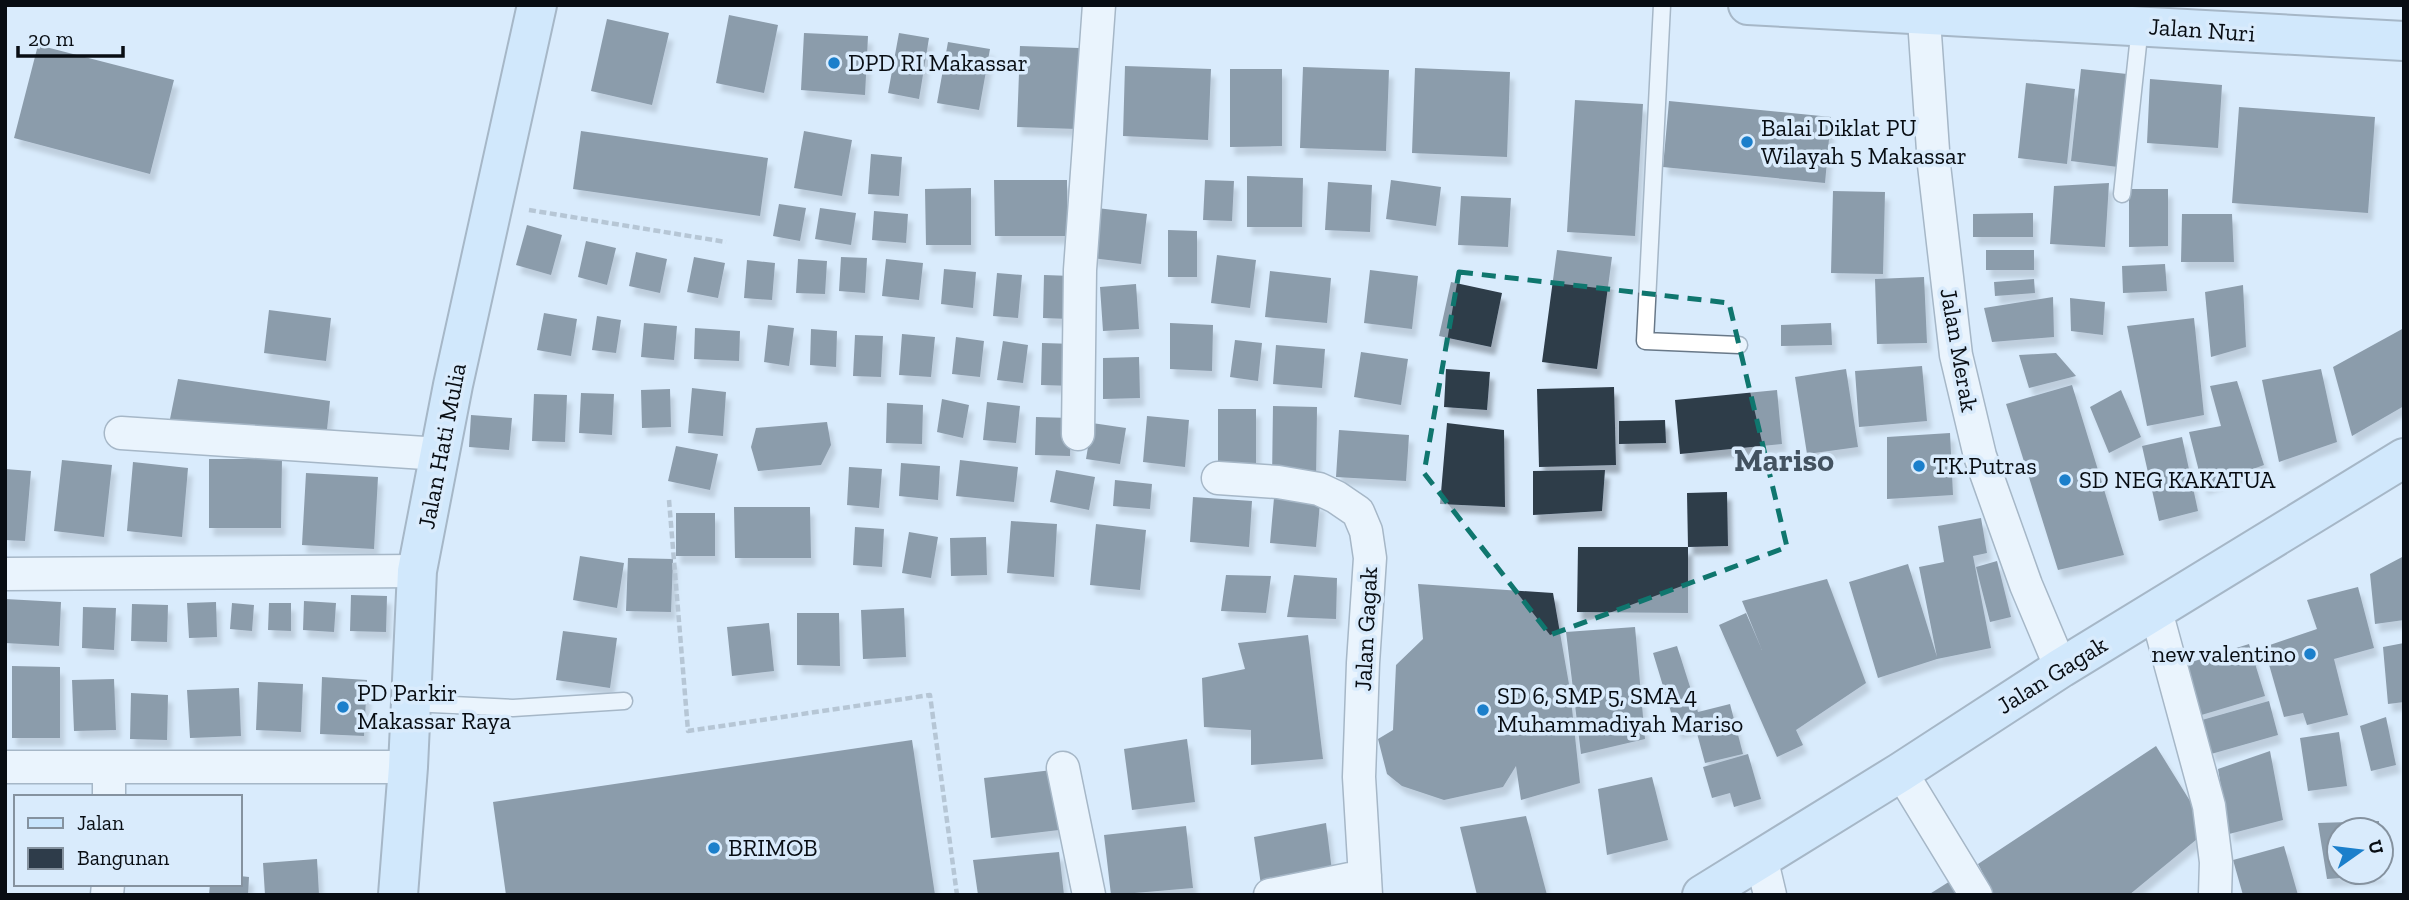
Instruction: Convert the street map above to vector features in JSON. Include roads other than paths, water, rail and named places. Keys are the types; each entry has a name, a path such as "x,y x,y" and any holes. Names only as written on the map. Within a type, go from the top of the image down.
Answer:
{"street":[{"name":"Jalan Hati Mulia","path":"398,895 408,766 417,571 456,372 537,5"},
{"path":"1078,434 1080,270 1099,5"},
{"name":"Jalan Nuri","path":"1766,6 2102,15 2140,26 2404,41"},
{"name":"Jalan Merak","path":"1924,11 1934,166 1956,355 1980,456 2025,585 2061,668"},
{"path":"121,433 440,454"},
{"name":"Jalan Gagak","path":"1702,895 1901,772 2061,668 2404,458"},
{"name":"Jalan Gagak","path":"1218,478 1278,482 1320,489 1358,512 1366,531 1370,558 1359,777 1366,886"},
{"path":"5,573 417,571"},
{"path":"2156,611 2209,806 2216,862 2215,895"},
{"path":"5,767 109,782 408,766"},
{"path":"1063,768 1089,895"},
{"path":"1901,772 1976,895"},
{"path":"1761,858 1770,895"},
{"path":"1270,895 1366,886"}],"lane":[{"path":"1662,5 1645,341 1739,345"},
{"path":"2122,194 2140,26"},
{"path":"411,704 513,708 624,701"}],"place":[{"name":"DPD RI Makassar","path":"834,63"},
{"name":"Balai Diklat PU Wilayah 5 Makassar","path":"1747,142"},
{"name":"TK.Putras","path":"1919,466"},
{"name":"SD NEG KAKATUA","path":"2065,480"},
{"name":"new valentino","path":"2310,654"},
{"name":"PD Parkir Makassar Raya","path":"343,707"},
{"name":"SD 6, SMP 5, SMA 4 Muhammadiyah Mariso","path":"1483,710"},
{"name":"BRIMOB","path":"714,848"}],"district":[{"name":"Mariso","path":"1784,460"}]}
